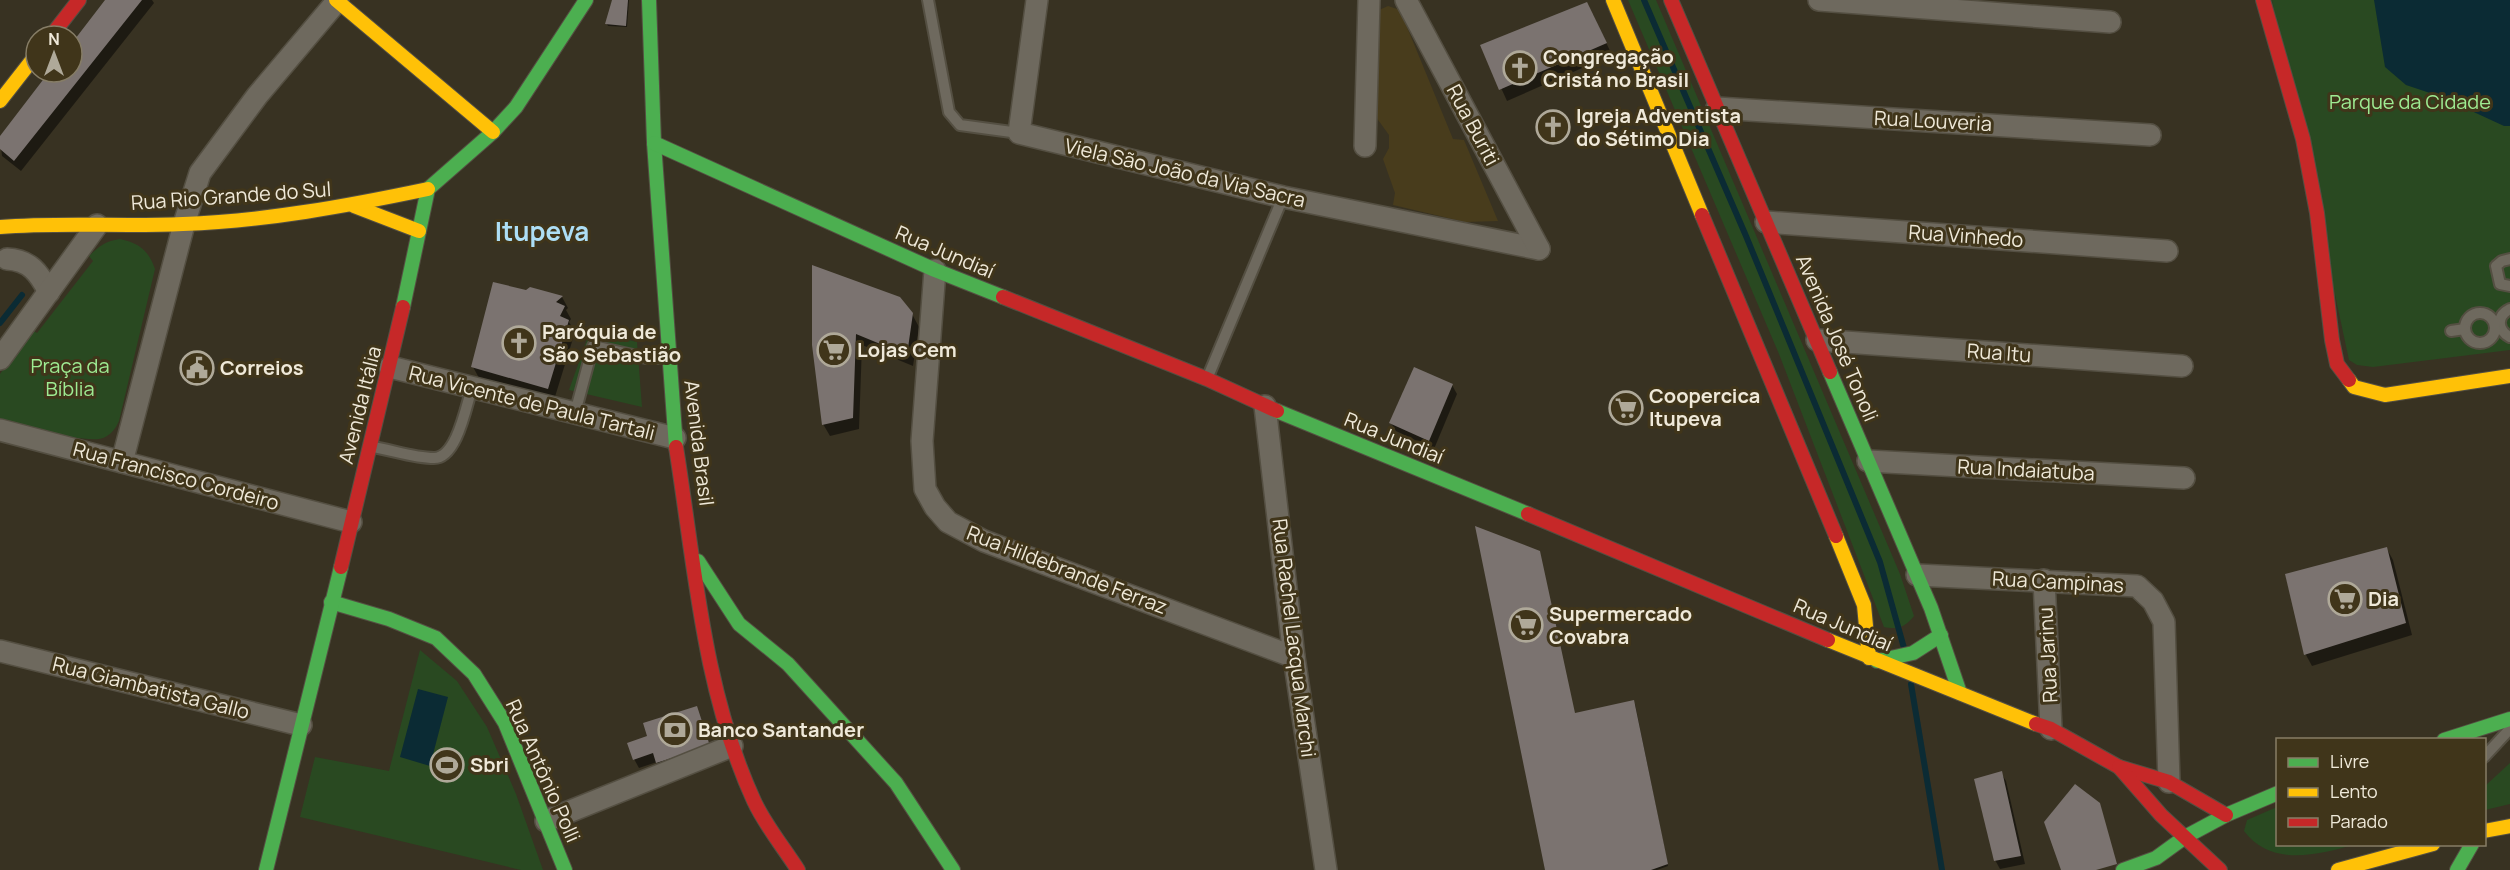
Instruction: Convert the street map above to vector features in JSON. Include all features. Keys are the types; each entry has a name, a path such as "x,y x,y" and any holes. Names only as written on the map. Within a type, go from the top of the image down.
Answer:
{"main road":[{"path":"60,24 79,0"},
{"path":"337,0 493,132"},
{"path":"428,189 493,132 516,107 586,0"},
{"name":"Avenida Brasil","path":"650,0 654,143 675,438 693,551 699,612 732,746 755,802 798,870"},
{"path":"1612,0 1864,605 1873,659"},
{"name":"Avenida José Tonoli","path":"1671,0 1917,574 1941,635 1960,693"},
{"path":"2263,0 2302,139 2317,213 2337,364 2355,387 2385,395 2510,376"},
{"path":"0,101 24,70"},
{"name":"Rua Jundiaí","path":"654,143 935,270 1207,379 1265,406 1691,581 1873,659 1891,662 2012,716 2051,729 2119,767 2169,782 2226,815"},
{"name":"Rua Rio Grande do Sul","path":"0,227 33,224 184,224 354,206 428,189"},
{"name":"Avenida Itália","path":"266,870 390,368 428,189"},
{"path":"354,206 419,231"},
{"path":"693,551 713,586 728,629 788,664 839,718 896,783 953,870"},
{"name":"Rua Antônio Polli","path":"332,602 389,619 436,638 474,674 505,723 566,870"},
{"path":"712,670 728,629"},
{"path":"1891,662 1912,653 1941,635"},
{"path":"2450,738 2510,719"},
{"name":"Rua Jundiaí","path":"2119,767 2161,815 2220,870"},
{"path":"2123,870 2156,858 2185,837 2226,815 2276,793"},
{"path":"2486,831 2510,826"},
{"path":"2338,870 2426,846"},
{"path":"2457,870 2471,846"},
{"path":"2156,858 2170,863"}],"street":[{"path":"122,462 184,224 200,173 257,96 337,0"},
{"path":"1019,133 1037,0"},
{"path":"1365,146 1369,0"},
{"name":"Rua Buriti","path":"1406,0 1539,249"},
{"path":"1819,0 2110,22"},
{"name":"Rua Louveria","path":"1717,108 2150,135"},
{"name":"Viela São João da Via Sacra","path":"1019,133 1283,197 1539,249"},
{"name":"Rua Vinhedo","path":"1766,222 2167,251"},
{"path":"3,263 33,224"},
{"path":"0,360 98,225"},
{"path":"3,263 18,260 31,266 41,277 49,292"},
{"name":"Rua Hildebrande Ferraz","path":"935,270 922,441 925,489 935,507 948,522 984,541 1294,657"},
{"name":"Rua Itu","path":"1817,340 2181,366"},
{"name":"Rua Vicente de Paula Tartali","path":"390,368 675,438"},
{"name":"Rua Rachel Lacqua Marchi","path":"1265,406 1294,657 1326,870"},
{"name":"Rua Francisco Cordeiro","path":"0,430 351,522"},
{"name":"Rua Indaiatuba","path":"1869,461 2184,478"},
{"name":"Rua Campinas","path":"1917,574 2137,586 2153,601 2164,621 2169,782"},
{"name":"Rua Jarinu","path":"2044,580 2051,729"},
{"name":"Rua Giambatista Gallo","path":"0,651 301,725"},
{"path":"546,821 732,746"}],"lane":[{"name":"Viela São João da Via Sacra","path":"928,0 949,112 960,124 1019,133"},
{"path":"1207,379 1283,197"},
{"path":"2510,259 2496,266 2500,284 2510,286"},
{"path":"2510,309 2502,315 2497,325 2494,335 2482,343 2469,338 2465,329 2471,316 2481,313 2490,317 2497,325 2503,333 2510,337"},
{"path":"2451,331 2465,329"},
{"path":"575,413 593,346 646,358 669,358"},
{"path":"370,446 435,458 445,455 453,447 472,388"},
{"path":"2486,755 2510,729"}],"shaded area":[{"path":"1388,6 1400,10 1453,139 1464,140 1498,221 1465,222 1393,205 1395,193 1383,159 1389,148 1389,135 1376,117 1377,11"}],"green space":[{"path":"1628,0 1656,0 1900,574 1914,616 1901,627 1884,627 1779,354"},
{"name":"Parque da Cidade","path":"2272,0 2510,0 2510,350 2373,367 2357,365 2349,360"},
{"name":"Praça da Bíblia","path":"120,239 142,249 150,257 155,269 116,426 106,437 83,439 0,422 0,374 32,330 37,333 93,261 89,256 103,244"},
{"path":"590,331 637,342 642,407 569,390"},
{"name":"Sbri","path":"420,650 457,681 487,727 516,794 543,870 521,870 300,817 315,757 389,771"},
{"path":"2510,763 2510,804 2486,810 2486,785"},
{"path":"2276,807 2276,846 2349,846 2310,854 2281,854 2267,850 2244,831 2247,820"}],"water":[{"path":"2374,0 2510,0 2510,126 2504,126 2439,96 2406,85 2385,67"},
{"path":"418,689 448,697 430,766 400,757"}],"building":[{"path":"105,0 142,0 84,73 84,27"},
{"path":"612,0 628,0 626,26 605,24"},
{"name":"Congregação Cristá no Brasil","path":"1587,2 1607,43 1499,90 1480,45"},
{"path":"40,84 75,84 14,161 0,149 0,136"},
{"name":"Lojas Cem","path":"812,265 900,297 913,313 907,355 856,334 853,418 822,425 812,345"},
{"name":"Paróquia de São Sebastião","path":"493,282 526,290 530,287 563,296 556,302 565,306 560,316 569,320 548,389 471,367"},
{"path":"1414,367 1453,384 1429,441 1389,423"},
{"name":"Supermercado Covabra","path":"1475,526 1540,551 1575,713 1634,700 1668,864 1651,870 1545,870"},
{"name":"Dia","path":"2387,547 2406,623 2304,655 2285,574"},
{"name":"Banco Santander","path":"697,706 710,746 656,763 653,753 633,760 627,743 647,736 643,723"},
{"path":"2002,771 2021,856 1994,861 1974,779"},
{"path":"2075,784 2100,803 2117,864 2096,870 2061,870 2044,822"}],"waterway":[{"path":"1644,0 1746,236 1880,562 1904,648"},
{"path":"0,323 22,295"},
{"path":"1911,684 1942,870"}],"traffic: fast":[{"path":"403,307 428,189 493,132 516,107 586,0"},
{"path":"649,0 654,143 676,447"},
{"path":"654,143 935,270 1003,297"},
{"path":"1830,372 1931,608 1960,693"},
{"path":"1277,411 1528,514"},
{"path":"698,561 739,624 788,664 896,783 953,870"},
{"path":"266,870 341,567"},
{"path":"331,602 389,619 436,638 474,674 505,723 565,870"},
{"path":"1877,661 1913,653 1941,635"},
{"path":"2450,738 2510,719"},
{"path":"2123,870 2156,858 2185,837 2226,815 2276,794"},
{"path":"2457,870 2471,846"}],"traffic: slow":[{"path":"336,0 493,132"},
{"path":"1613,0 1702,215"},
{"path":"0,101 24,70"},
{"path":"0,227 160,225 245,220 337,207 428,189"},
{"path":"354,206 419,231"},
{"path":"2349,380 2354,387 2385,395 2510,376"},
{"path":"1836,536 1864,605 1869,658"},
{"path":"1828,640 2036,724"},
{"path":"2486,831 2510,826"},
{"path":"2338,870 2426,846"}],"traffic: jam":[{"path":"60,24 79,0"},
{"path":"1671,0 1830,372"},
{"path":"2263,0 2303,139 2317,213 2332,340 2337,364 2349,380"},
{"path":"1702,215 1836,536"},
{"path":"1003,297 1207,379 1277,411"},
{"path":"341,567 403,307"},
{"path":"676,447 703,627 723,716 737,759 758,810 798,870"},
{"path":"1528,514 1828,640"},
{"path":"2036,724 2051,729 2119,767 2169,782 2226,815"},
{"path":"2119,767 2161,815 2220,870"}],"place":[{"name":"Congregação Cristá no Brasil","path":"1520,68"},
{"name":"Igreja Adventista do Sétimo Dia","path":"1553,127"},
{"name":"Paróquia de São Sebastião","path":"519,343"},
{"name":"Lojas Cem","path":"834,350"},
{"name":"Correios","path":"197,368"},
{"name":"Coopercica Itupeva","path":"1626,408"},
{"name":"Dia","path":"2345,599"},
{"name":"Supermercado Covabra","path":"1526,625"},
{"name":"Banco Santander","path":"675,730"},
{"name":"Sbri","path":"447,765"}],"district":[{"name":"Itupeva","path":"542,232"}]}
